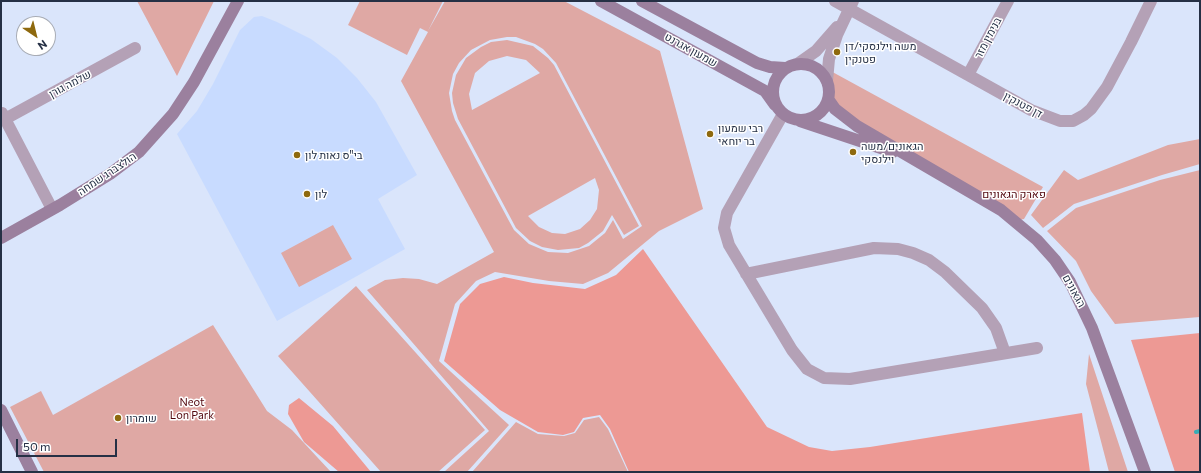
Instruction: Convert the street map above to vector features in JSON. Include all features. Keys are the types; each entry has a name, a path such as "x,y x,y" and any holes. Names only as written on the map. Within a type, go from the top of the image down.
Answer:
{"street":[{"name":"הולצברג שמחה","path":"1,238 110,174 140,152 173,114 194,82 238,1"},
{"name":"שמעון אגרנט","path":"602,1 765,91 779,110"},
{"name":"שמעון אגרנט","path":"642,1 757,63 770,67 785,68"},
{"name":"דן פטנקין","path":"835,1 1045,117 1060,121 1073,121 1091,109 1107,87 1131,42 1150,1"},
{"name":"בנימין מזר","path":"968,75 1008,1"},
{"path":"849,9 829,59 827,81 828,99 824,108 817,115 808,119 799,120 789,118 779,110 772,97 773,84 779,73 785,68 799,63 816,50 849,9"},
{"name":"שלמה גורן","path":"52,209 3,116 135,48"},
{"path":"799,63 808,64 816,68 827,81"},
{"name":"הגאונים","path":"828,99 835,109 852,122 1001,210 1037,240 1055,260 1070,282 1090,322 1145,472"},
{"path":"779,110 728,209 724,220 724,228 727,241 746,274 797,358 807,369 824,378 850,379 1037,348"},
{"name":"הגאונים","path":"799,120 900,154 929,167"},
{"path":"746,274 874,248 898,249 913,253 929,260 946,272 982,308 996,328 1006,353"},
{"path":"1,410 32,472"}],"shaded area":[{"name":"בי\"ס נאות לון","path":"262,16 311,39 337,58 357,78 376,102 417,175 378,199 405,249 277,321 177,134 197,111 213,84 240,30 254,17"},
{"path":"643,249 767,427 809,447 832,451 870,447 1082,413 1090,472 629,472 610,429 600,415 583,418 574,432 563,435 538,432 500,410 444,361 460,304 480,284 504,277 533,283 585,289 616,275"},
{"path":"1200,333 1200,472 1175,472 1131,340"},
{"path":"299,398 333,426 371,472 339,472 304,442 288,414 289,405"}],"green space":[{"path":"137,1 214,1 177,76"},
{"path":"360,1 443,1 428,31 445,1 564,1 660,51 703,209 659,231 608,273 583,284 549,281 495,272 476,281 455,304 439,361 509,425 467,472 444,472 489,431 367,290 385,280 403,278 419,279 437,284 494,252 401,81 428,32 420,28 407,55 348,25","holes":["516,37 535,44 543,49 556,63 642,226 623,239 613,220 605,233 589,246 568,253 548,252 529,244 514,230 455,120 449,93 453,74 459,63 471,50 490,40"]},
{"path":"507,40 533,46 554,65 639,226 624,235 612,215 603,231 588,243 579,248 558,250 542,247 530,241 516,228 458,119 453,103 452,93 456,75 466,58 491,42","holes":["507,56 526,60 540,73 472,110 469,94 475,73 489,61","595,178 599,190 597,209 590,220 580,229 565,234 552,233 539,227 528,216"]},
{"name":"פארק הגאונים","path":"827,69 1043,187 1024,219 1014,221 857,126 828,99"},
{"path":"1200,139 1200,164 1074,204 1043,228 1031,215 1064,170 1078,180 1168,145"},
{"path":"1200,170 1200,317 1115,324 1091,291 1076,261 1047,231 1076,208 1160,180"},
{"path":"333,225 352,259 299,287 281,253"},
{"path":"356,286 485,430 438,472 381,472 278,356"},
{"name":"Neot Lon Park","path":"213,325 267,411 292,430 331,472 44,472 10,407 41,391 53,415"},
{"path":"1089,354 1128,472 1109,472 1086,384"},
{"path":"599,417 608,429 628,472 472,472 516,422 538,434 564,436 575,433 584,420"}],"waterway":[{"path":"1196,432 1200,431"}],"place":[{"name":"משה וילנסקי/דן פטנקין","path":"837,52"},
{"name":"רבי שמעון בר יוחאי","path":"710,134"},
{"name":"הגאונים/משה וילנסקי","path":"853,152"},
{"name":"בי\"ס נאות לון","path":"297,155"},
{"name":"לון","path":"307,194"},
{"name":"שומרון","path":"118,418"}]}
